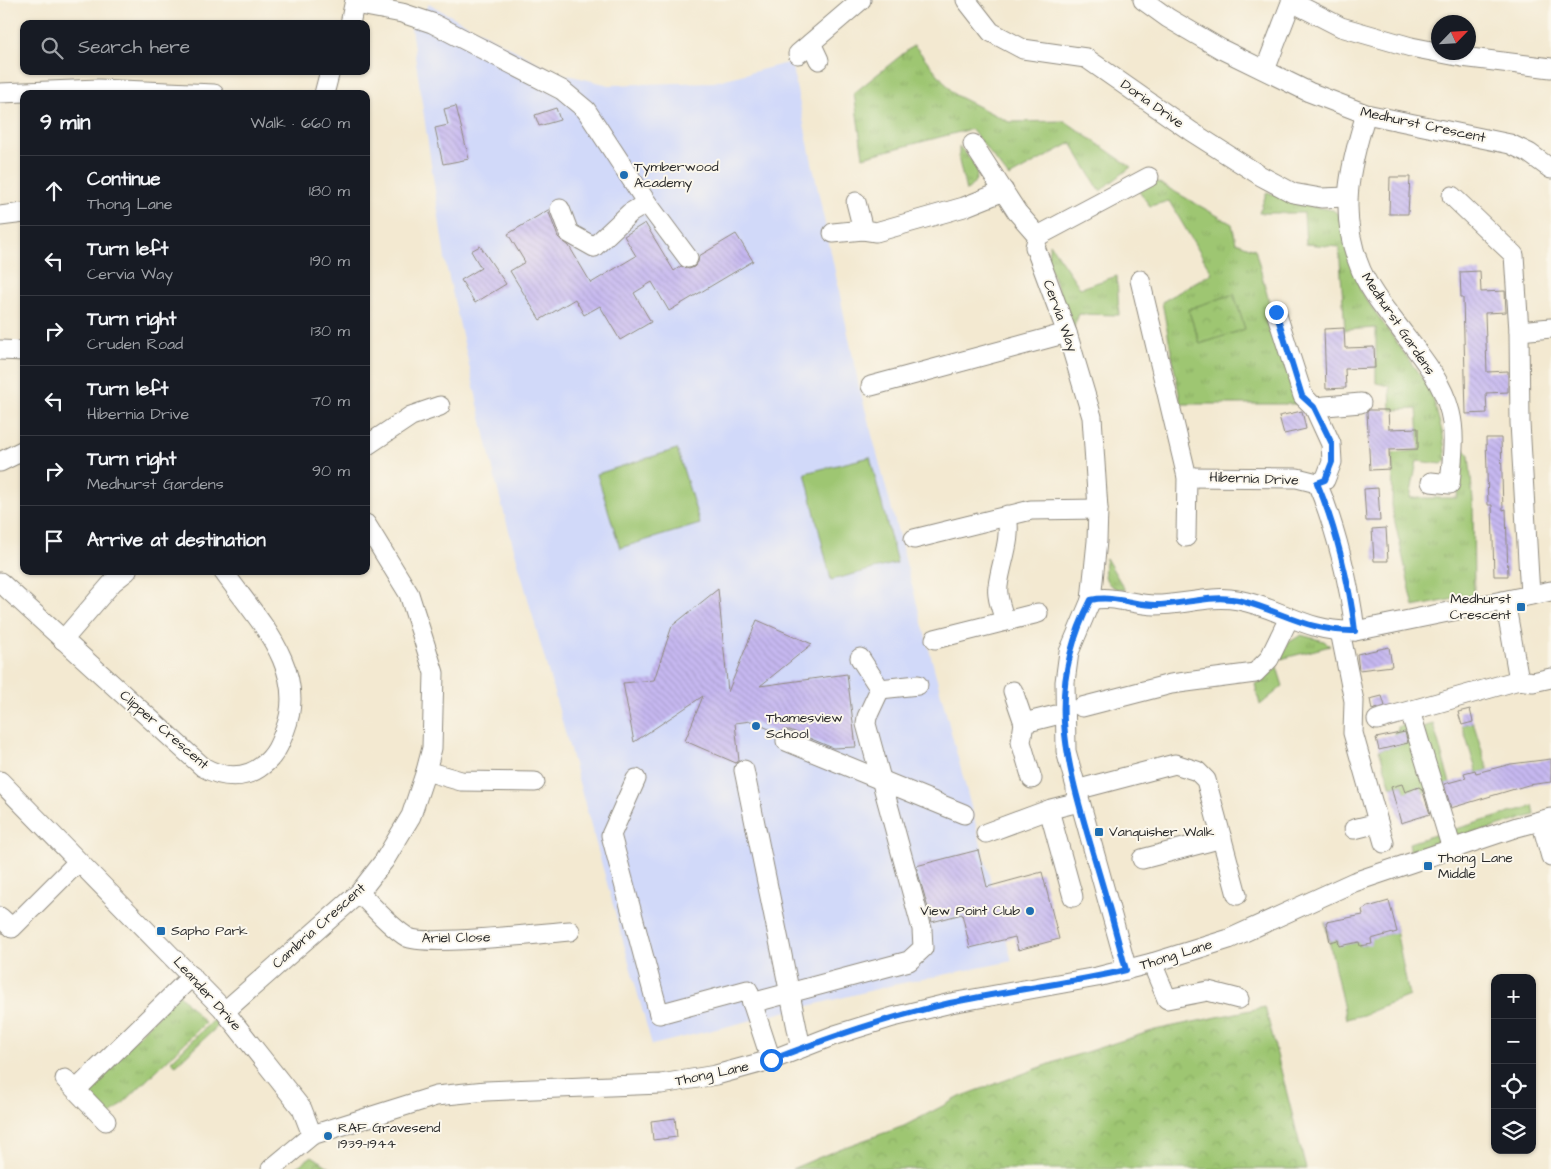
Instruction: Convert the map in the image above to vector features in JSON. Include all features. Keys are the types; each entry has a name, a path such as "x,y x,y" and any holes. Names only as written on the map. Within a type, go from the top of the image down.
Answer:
{"street":[{"path":"820,60 804,49 861,0"},
{"name":"Doria Drive","path":"966,0 991,32 1023,49 1086,58 1192,132 1261,176 1293,193 1321,198 1347,197"},
{"name":"Medhurst Crescent","path":"1143,0 1168,18 1221,49 1289,84 1366,114 1510,144 1529,153 1551,169"},
{"path":"351,20 355,2 402,14 432,24 562,90 586,110 647,203 688,258"},
{"path":"1265,70 1288,2 1340,27 1411,47 1462,57 1551,68"},
{"path":"325,90 329,75"},
{"path":"74,90 121,90"},
{"path":"0,93 20,92"},
{"name":"Medhurst Gardens","path":"1366,114 1352,160 1347,197 1351,234 1362,271 1439,385 1450,412 1454,439 1450,484 1431,482"},
{"path":"974,144 1017,212 1038,236 1149,177"},
{"path":"833,233 863,230 876,232 955,210 1004,191"},
{"path":"1452,196 1514,255 1519,331 1520,423 1530,595"},
{"path":"856,202 863,230"},
{"path":"560,210 569,233 594,247 630,214 647,203"},
{"path":"0,216 20,214"},
{"name":"Cervia Way","path":"1038,236 1035,247 1067,333 1092,417 1098,510 1091,600 1069,652 1065,682 1066,752 1126,970"},
{"path":"1140,280 1187,477 1186,538"},
{"path":"1276,312 1302,396 1314,407 1332,444 1332,462 1325,480 1317,483"},
{"path":"1519,331 1551,328"},
{"path":"871,386 1067,333"},
{"path":"0,350 20,351"},
{"path":"1314,407 1361,404"},
{"path":"370,443 411,416 440,406"},
{"path":"0,462 20,452"},
{"name":"Hibernia Drive","path":"1187,477 1297,478 1317,483 1325,503 1350,597 1348,631 1354,701 1353,733 1384,843"},
{"path":"914,539 1040,508 1098,510"},
{"path":"1005,621 999,600 998,586 1008,544 1007,515"},
{"name":"Cambria Crescent","path":"225,1011 359,893 384,861 411,816 426,771 432,748 434,673 409,594 370,531"},
{"path":"63,640 113,582 122,575"},
{"name":"Clipper Crescent","path":"0,582 203,767 223,776 247,774 272,758 291,712 290,680 284,659 226,575"},
{"path":"1091,600 1114,598 1155,605 1227,599 1253,604 1318,628 1348,631 1551,591"},
{"path":"1505,601 1519,680"},
{"path":"935,639 1038,613"},
{"path":"1082,707 1171,684 1255,673 1269,659 1289,618"},
{"path":"860,658 880,689"},
{"path":"1377,720 1519,680 1534,682 1551,678"},
{"path":"880,689 918,685"},
{"path":"636,779 610,835 659,1014 750,997 790,994 909,961 923,948 922,929 866,721 880,689"},
{"path":"1013,691 1024,724 1021,742 1032,779"},
{"path":"1410,711 1452,849"},
{"path":"1024,724 1064,713"},
{"path":"786,740 964,814"},
{"path":"986,833 1050,810 1077,796 1175,764 1197,771 1206,780 1237,895"},
{"path":"744,770 801,1048"},
{"path":"426,771 461,781 535,782"},
{"name":"Leander Drive","path":"0,780 225,1011 302,1109 312,1135"},
{"path":"1050,810 1073,897"},
{"path":"1546,820 1551,857"},
{"name":"Thong Lane","path":"271,1169 312,1135 436,1096 486,1091 661,1084 716,1075 771,1060 872,1023 951,1003 1126,970 1152,963 1229,939 1354,882 1546,820"},
{"path":"1354,829 1378,822"},
{"path":"1142,859 1222,838"},
{"path":"0,917 12,928 78,862"},
{"name":"Ariel Close","path":"359,893 408,938 428,941 452,940 570,931"},
{"path":"1152,963 1167,999 1208,991 1239,999"},
{"path":"106,1121 70,1084 192,976"},
{"path":"750,997 771,1060"}],"shaded area":[{"name":"Thamesview School","path":"429,4 555,72 609,85 714,82 791,62 859,386 1012,961 893,985 652,1045 498,491 446,265 411,28"}],"green space":[{"path":"914,45 955,95 1009,122 1065,121 1131,167 1100,191 1071,143 1009,177 971,129 863,157 854,93"},
{"path":"959,146 973,163 977,173 973,185 966,191 959,161"},
{"path":"1154,180 1232,224 1236,242 1255,249 1296,404 1181,404 1162,302 1212,273 1169,201 1150,206 1137,189"},
{"path":"1267,192 1304,205 1333,210 1339,215 1361,292 1431,391 1443,435 1446,460 1442,464 1417,461 1410,498 1457,498 1462,446 1469,455 1473,501 1474,595 1414,607 1392,509 1393,453 1420,450 1417,409 1391,410 1390,386 1376,383 1376,328 1345,330 1339,247 1306,244 1304,213 1259,213"},
{"path":"1050,244 1080,288 1117,276 1119,315 1079,314 1073,329 1047,260"},
{"path":"1234,294 1245,329 1200,344 1188,309"},
{"path":"677,449 700,524 620,548 597,474"},
{"path":"870,457 897,563 831,580 805,473"},
{"path":"1106,558 1125,590 1113,587 1106,580 1104,570"},
{"path":"1301,635 1324,641 1330,646 1281,659 1288,643"},
{"path":"1277,667 1283,686 1260,705 1255,684 1267,677"},
{"path":"1473,722 1488,770 1477,773 1462,725"},
{"path":"1433,724 1450,783 1438,786 1423,727"},
{"path":"1406,725 1430,791 1424,793 1419,788 1406,795 1402,784 1391,787 1379,750 1397,745 1394,732 1398,731 1398,727"},
{"path":"1533,806 1535,815 1454,840 1449,831"},
{"path":"1444,832 1445,842 1411,854 1409,843"},
{"path":"1325,922 1330,941 1338,940 1339,945 1359,942 1360,946 1365,945 1363,933 1382,936 1393,933 1395,925 1409,996 1363,1015 1346,1019"},
{"path":"179,994 205,1023 110,1116 88,1092 89,1086"},
{"path":"1265,1007 1306,1169 792,1169 839,1149 904,1126 962,1096 1058,1061 1155,1030"},
{"path":"214,1019 219,1025 176,1065 171,1061"},
{"path":"312,1156 332,1169 294,1169"}],"building":[{"path":"456,106 469,159 443,164 435,128 448,125 444,109"},
{"path":"556,108 560,120 539,126 535,115"},
{"path":"1390,177 1410,177 1408,214 1389,214"},
{"path":"548,210 558,237 569,246 591,283 636,256 624,236 645,223 674,271 681,266 689,269 694,267 698,262 699,256 736,234 753,261 669,311 652,282 634,293 651,322 620,340 600,306 584,315 575,299 540,320 510,271 525,262 508,234"},
{"path":"480,246 506,284 475,303 461,280 481,268 471,251"},
{"path":"1480,271 1481,292 1505,291 1506,312 1485,313 1487,372 1508,371 1508,392 1486,393 1487,413 1466,414 1463,298 1461,298 1460,272"},
{"path":"1344,328 1345,348 1374,347 1375,368 1345,369 1346,388 1326,389 1324,329"},
{"path":"1369,410 1388,410 1389,429 1418,428 1418,449 1389,450 1390,469 1370,470 1367,412"},
{"path":"1302,411 1306,429 1284,434 1279,416"},
{"path":"1486,438 1501,438 1503,510 1506,509 1508,576 1494,576 1492,505 1488,505"},
{"path":"1378,488 1380,521 1366,521 1364,489"},
{"path":"1386,528 1388,561 1374,561 1372,529"},
{"path":"718,589 728,692 757,620 812,644 760,686 847,674 856,747 833,748 790,730 778,733 751,721 735,723 739,761 736,763 685,741 703,696 634,742 623,683 654,680 672,626"},
{"path":"1389,647 1392,666 1359,670 1357,654"},
{"path":"1382,696 1385,706 1372,710 1370,699"},
{"path":"1470,709 1473,722 1462,725 1458,712"},
{"path":"1405,732 1408,743 1379,750 1376,738"},
{"path":"1551,759 1551,782 1528,785 1451,808 1444,784 1466,778 1464,773 1475,770 1476,773 1511,764"},
{"path":"1402,784 1405,792 1419,787 1422,789 1430,814 1401,823 1391,787"},
{"path":"978,850 987,887 1042,872 1059,939 1018,950 1015,937 970,948 962,914 932,922 916,866"},
{"path":"1389,901 1397,932 1371,939 1372,944 1360,946 1359,942 1339,946 1338,940 1330,942 1326,922 1363,915 1362,910"},
{"path":"675,1118 677,1137 653,1140 651,1121"}],"place":[{"name":"Tymberwood Academy","path":"624,175"},
{"name":"Medhurst Crescent","path":"1521,607"},
{"name":"Thamesview School","path":"756,726"},
{"name":"Vanquisher Walk","path":"1099,832"},
{"name":"Thong Lane Middle","path":"1428,866"},
{"name":"View Point Club","path":"1030,911"},
{"name":"Sapho Park","path":"161,931"},
{"name":"RAF Gravesend 1939-1944","path":"328,1136"}],"route":[{"path":"771,1060 835,1035 894,1017 951,1003 1040,988 1126,970 1066,752 1064,713 1065,682 1069,652 1091,600 1114,598 1155,605 1212,598 1240,600 1312,627 1324,630 1355,631 1350,597 1325,503 1317,483 1325,480 1332,462 1332,444 1314,407 1302,396 1276,312"}]}
